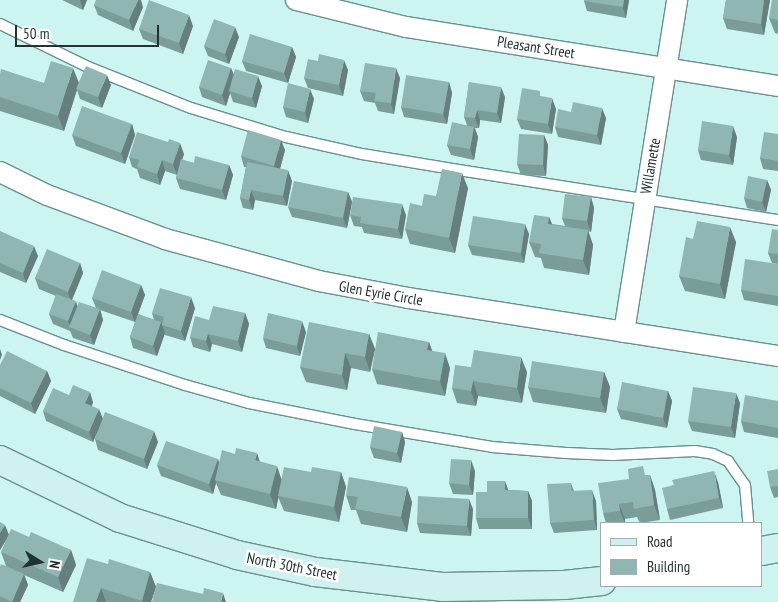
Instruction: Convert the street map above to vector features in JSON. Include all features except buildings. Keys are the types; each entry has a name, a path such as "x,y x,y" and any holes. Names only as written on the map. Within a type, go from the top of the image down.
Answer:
{"main road":[{"name":"North 30th Street","path":"0,460 120,518 237,555 315,572 442,587 556,585 600,581"},
{"path":"763,551 778,548"}],"street":[{"name":"Pleasant Street","path":"296,0 406,27 778,86"},
{"name":"Willamette","path":"624,332 677,0"},
{"name":"Glen Eyrie Circle","path":"0,172 46,195 165,240 318,281 408,298 778,356"}],"lane":[{"path":"0,24 88,67 192,108 286,136 362,154 778,220"},
{"path":"0,320 81,351 185,385 249,402 355,424 492,447 548,452 613,454 695,451 713,454 728,461 745,485 748,522"}]}
